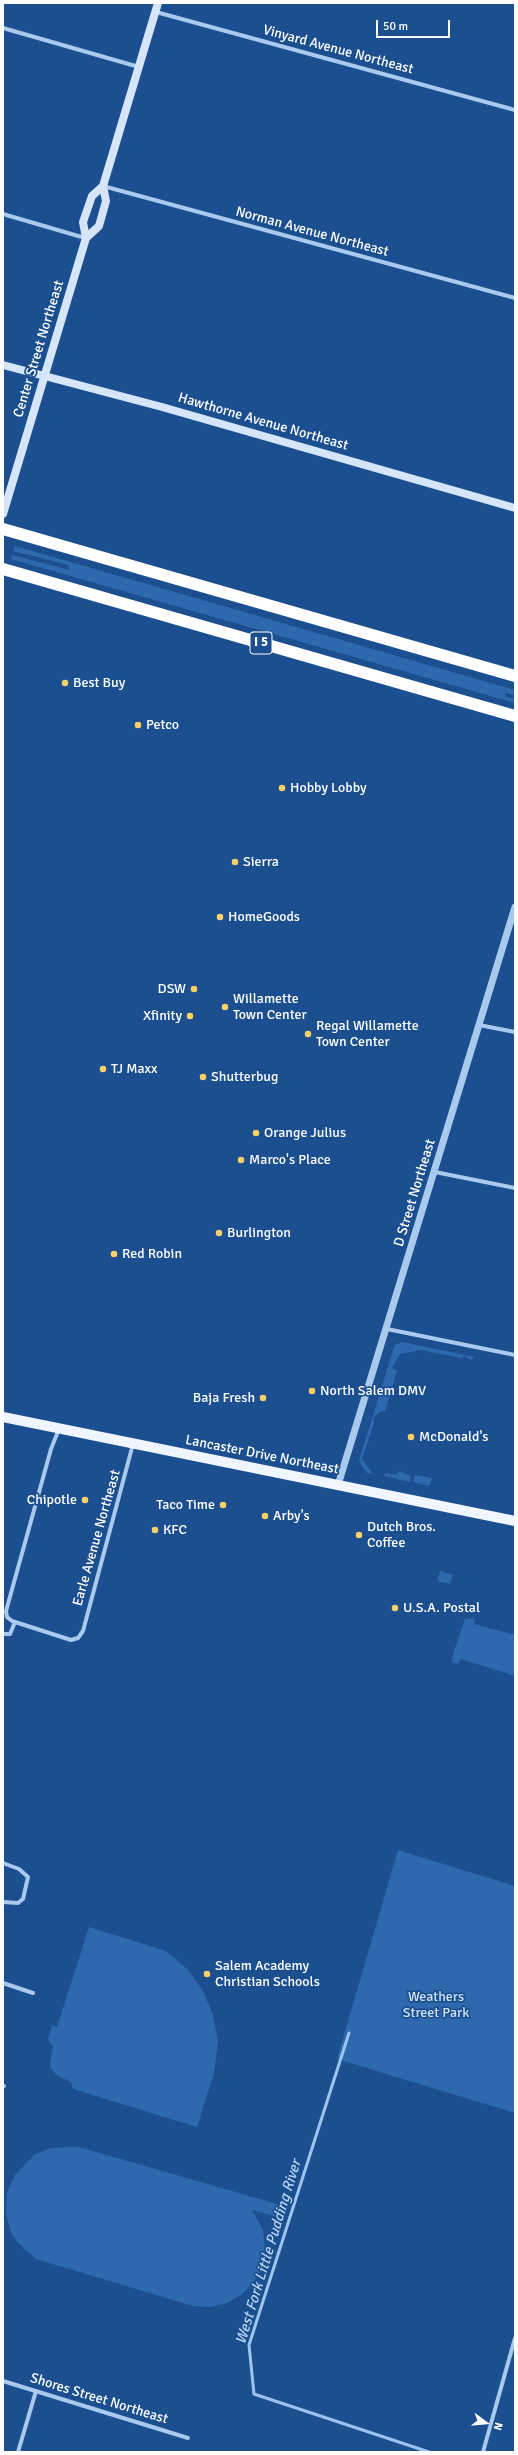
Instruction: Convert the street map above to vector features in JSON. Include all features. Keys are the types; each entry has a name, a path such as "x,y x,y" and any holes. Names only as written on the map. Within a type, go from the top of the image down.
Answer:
{"highway":[{"path":"3,529 515,676"},
{"name":"I 5","path":"3,569 515,716"}],"main road":[{"name":"Center Street Northeast","path":"86,238 98,226 106,201 103,186 158,3"},
{"name":"Center Street Northeast","path":"3,514 86,238 83,222 92,196 103,186"},
{"name":"Hawthorne Avenue Northeast","path":"3,365 162,407 515,508"},
{"name":"Lancaster Drive Northeast","path":"3,1417 515,1521"}],"street":[{"name":"Vinyard Avenue Northeast","path":"156,12 515,110"},
{"path":"3,28 139,67"},
{"name":"Norman Avenue Northeast","path":"103,186 515,298"},
{"path":"3,214 86,238"},
{"name":"D Street Northeast","path":"338,1485 515,907"},
{"path":"479,1025 515,1032"},
{"path":"435,1172 515,1188"},
{"path":"387,1329 515,1355"},
{"path":"3,1634 10,1634 15,1622 7,1617 6,1611 51,1449 60,1428"},
{"name":"Earle Avenue Northeast","path":"15,1622 71,1640 78,1638 82,1631 134,1444"},
{"path":"3,1863 19,1869 28,1877 23,1899 18,1903 3,1902"},
{"path":"3,1983 33,1993"},
{"path":"483,2452 515,2338"},
{"name":"Shores Street Northeast","path":"3,2381 188,2438"},
{"path":"18,2452 36,2391"}],"green space":[{"path":"15,546 515,690 515,695 505,693 506,697 515,699 515,703 11,559 12,555 70,570 68,565 13,551"},
{"path":"402,1342 475,1357 471,1360 465,1356 461,1358 421,1350 400,1354 392,1368 397,1371 385,1411 380,1412 373,1418 374,1423 362,1459 371,1471 371,1474 367,1473 359,1461 393,1350 395,1345"},
{"path":"399,1471 411,1476 410,1482 384,1476 385,1473 397,1475"},
{"path":"415,1475 432,1478 429,1486 413,1482"},
{"path":"440,1571 453,1575 450,1584 437,1581"},
{"path":"475,1618 474,1624 515,1635 515,1676 461,1659 458,1664 452,1662 453,1654 465,1619"},
{"name":"Weathers Street Park","path":"398,1850 515,1886 515,2113 337,2059"},
{"path":"89,1927 166,1951 187,1969 202,1989 213,2015 218,2041 214,2073 197,2127 73,2089 71,2082 58,2076 51,2069 50,2063 53,2046 48,2040 52,2025 57,2027"},
{"path":"79,2147 284,2206 281,2218 252,2210 263,2230 265,2251 261,2270 252,2284 241,2295 227,2303 211,2307 193,2306 36,2259 18,2243 12,2235 6,2215 7,2192 15,2175 35,2154 52,2148"}],"waterway":[{"name":"West Fork Little Pudding River","path":"349,2033 249,2345 254,2394 429,2452"}],"place":[{"name":"Best Buy","path":"65,683"},
{"name":"Petco","path":"138,725"},
{"name":"Hobby Lobby","path":"282,788"},
{"name":"Sierra","path":"235,862"},
{"name":"HomeGoods","path":"220,917"},
{"name":"DSW","path":"194,989"},
{"name":"Willamette Town Center","path":"225,1007"},
{"name":"Xfinity","path":"190,1016"},
{"name":"Regal Willamette Town Center","path":"308,1034"},
{"name":"TJ Maxx","path":"103,1069"},
{"name":"Shutterbug","path":"203,1077"},
{"name":"Orange Julius","path":"256,1133"},
{"name":"Marco's Place","path":"241,1160"},
{"name":"Burlington","path":"219,1233"},
{"name":"Red Robin","path":"114,1254"},
{"name":"North Salem DMV","path":"312,1391"},
{"name":"Baja Fresh","path":"263,1398"},
{"name":"McDonald's","path":"411,1437"},
{"name":"Chipotle","path":"85,1500"},
{"name":"Taco Time","path":"223,1505"},
{"name":"Arby's","path":"265,1516"},
{"name":"KFC","path":"155,1530"},
{"name":"Dutch Bros. Coffee","path":"359,1535"},
{"name":"U.S.A. Postal","path":"395,1608"},
{"name":"Salem Academy Christian Schools","path":"207,1974"}]}
